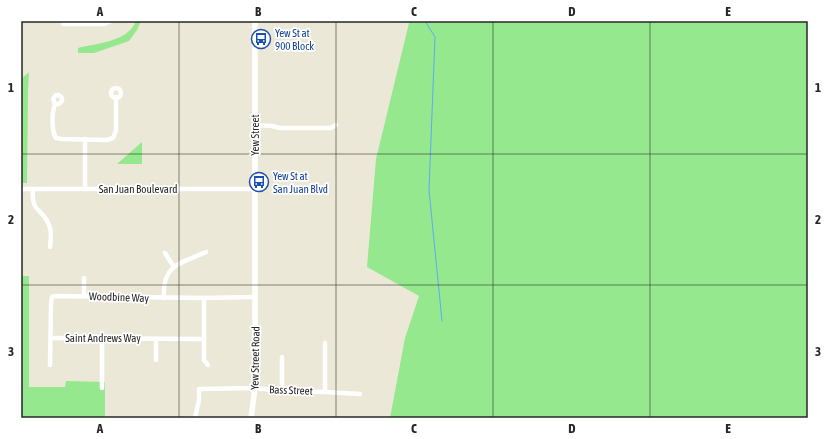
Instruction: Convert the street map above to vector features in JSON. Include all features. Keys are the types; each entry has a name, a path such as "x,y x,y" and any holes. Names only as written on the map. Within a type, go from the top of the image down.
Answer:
{"street":[{"path":"63,24 104,24 111,21"},
{"name":"Yew Street","path":"255,21 255,297"},
{"path":"55,104 53,108 54,132 56,138 108,140 114,136 116,131 116,97"},
{"path":"255,125 280,128 331,128 336,125"},
{"path":"85,139 85,189"},
{"name":"San Juan Boulevard","path":"21,189 256,189"},
{"path":"33,189 32,200 34,205 50,226 50,247"},
{"path":"165,252 174,267"},
{"path":"164,298 163,289 166,276 174,267 206,252"},
{"path":"84,278 84,296"},
{"name":"Woodbine Way","path":"50,365 51,304 52,297 57,295 164,298 255,297"},
{"name":"Yew Street Road","path":"252,418 255,388 255,297"},
{"path":"204,298 204,360 208,365"},
{"name":"Saint Andrews Way","path":"51,338 204,338"},
{"path":"102,338 102,388"},
{"name":"Saint Andrews Way","path":"156,339 156,360"},
{"path":"325,343 326,392"},
{"path":"282,358 282,391"},
{"name":"Bass Street","path":"195,418 199,400 199,389 255,388 282,391 360,394"}],"green space":[{"path":"136,21 141,21 137,30 129,41 94,53 78,53 78,48 103,43 119,37 132,28"},
{"path":"380,21 808,21 808,418 390,418 405,338 419,296 367,267 376,159 409,23"},
{"path":"29,72 27,183 21,183 21,79"},
{"path":"142,142 142,164 117,164"},
{"path":"21,276 29,276 29,387 65,387 66,381 105,382 105,418 21,418"}],"waterway":[{"path":"425,21 435,37 429,190 442,321"}],"place":[{"name":"Yew St at 900 Block","path":"261,39"},
{"name":"Yew St at San Juan Blvd","path":"259,182"}]}
